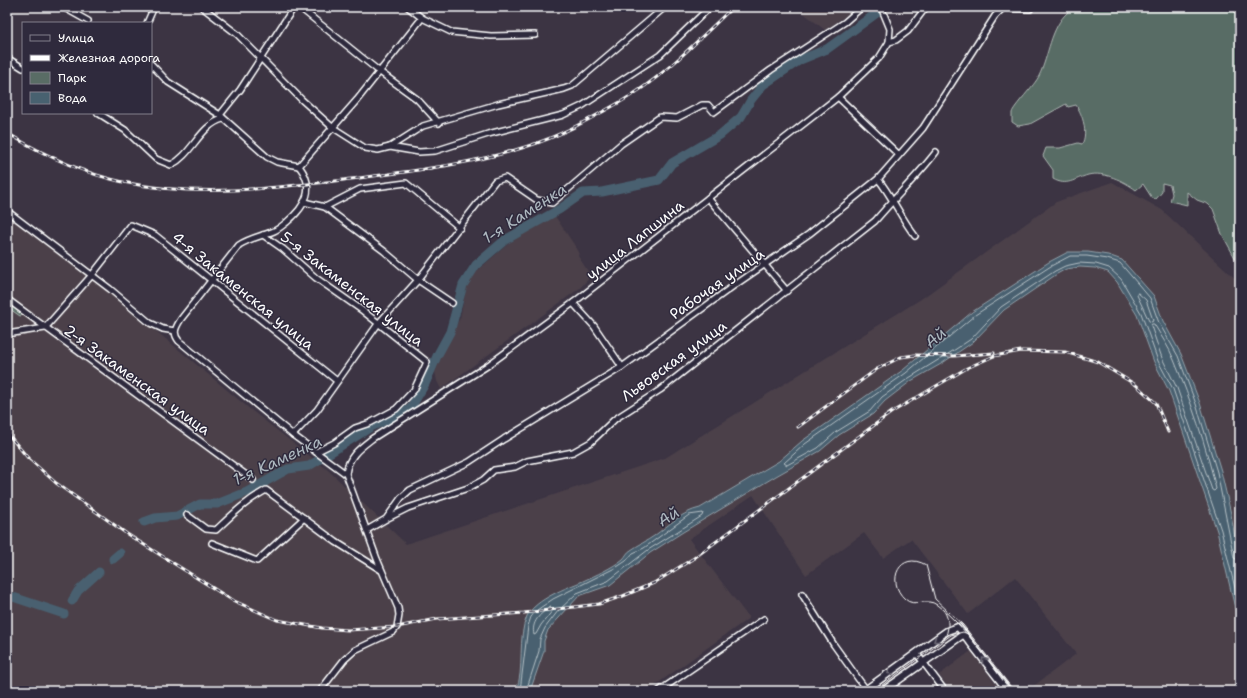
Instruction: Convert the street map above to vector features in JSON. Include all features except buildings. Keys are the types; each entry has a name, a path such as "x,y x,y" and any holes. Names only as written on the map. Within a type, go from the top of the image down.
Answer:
{"main road":[{"path":"866,691 955,627 959,628 964,634 1008,691"},
{"path":"883,691 964,634"}],"street":[{"path":"63,7 74,10 88,21"},
{"path":"147,22 154,7"},
{"path":"202,7 237,34 261,56 302,100 332,127 365,148 378,150 390,147 414,130 498,104 572,86 665,7"},
{"path":"100,114 125,130 156,159 171,165 184,158 211,125 222,117 294,7"},
{"path":"299,7 380,72 417,99 439,123"},
{"path":"408,7 422,18 451,32 491,36 534,35"},
{"path":"390,147 419,152 435,151 488,134 563,114 582,106 660,54 710,7"},
{"path":"293,435 317,410 378,324 418,280 460,228 495,181 505,178 537,200 552,203 621,144 660,117 677,118 702,105 708,105 714,112 771,70 844,22 862,7"},
{"path":"881,7 886,16 890,29 889,42"},
{"name":"улица Лапшина","path":"346,474 350,460 357,451 373,438 487,366 573,303 838,97 879,58 889,42 896,40 908,30 926,7"},
{"name":"Рабочая улица","path":"367,530 386,519 401,498 410,490 469,462 622,367 809,234 878,179 923,128 995,16 1003,8 1030,9"},
{"path":"299,166 380,72 422,18"},
{"path":"7,58 22,67"},
{"path":"152,65 168,82 222,117 267,157 277,162 299,166"},
{"path":"838,97 899,155"},
{"name":"Львовская улица","path":"386,519 408,508 468,488 483,480 494,470 515,468 527,461 573,452 591,442 616,419 660,390 875,221 892,201 910,184 936,152"},
{"path":"299,166 307,181 307,196 298,213 276,231 247,240 239,245 177,326 175,337 293,435 346,474 381,570 398,608 399,615 397,627 388,636 355,650 344,660 320,691"},
{"path":"878,179 886,189 915,236"},
{"path":"324,207 360,189 406,183 460,228"},
{"path":"708,198 787,291"},
{"path":"304,202 324,207 384,251 418,280 452,303"},
{"path":"7,211 92,275 150,323 163,329 175,331"},
{"name":"4-я Закаменская улица","path":"92,275 131,225 155,235 337,381"},
{"name":"5-я Закаменская улица","path":"263,235 283,249 316,278 363,311 427,362 414,390 396,409 370,423 355,428 334,443 316,452"},
{"path":"7,334 45,328 92,275"},
{"name":"2-я Закаменская улица","path":"7,299 253,480"},
{"path":"573,303 594,326 622,367"},
{"path":"187,515 206,529 216,530 251,498 266,490 336,542 381,570"},
{"path":"212,543 236,554 257,561 304,518"},
{"path":"802,594 834,645 866,691"},
{"path":"659,691 764,619"},
{"path":"917,654 944,691"}],"shaded area":[{"path":"796,7 858,7 825,30"},
{"path":"1112,182 1162,210 1239,282 1240,691 1027,691 1076,654 1015,577 968,614 911,539 883,558 864,533 806,575 753,495 689,539 749,618 647,691 7,691 7,215 95,280 251,410 329,471 406,544 665,458 921,299 1056,202"},
{"path":"555,216 579,252 578,256 591,276 580,288 441,389 437,381 434,367 460,318 468,279 510,242"},
{"path":"971,651 1001,691 951,691 939,675"}],"green space":[{"path":"1066,7 1240,7 1240,267 1222,234 1213,209 1208,204 1197,200 1187,192 1187,205 1170,201 1172,194 1170,185 1162,183 1162,192 1156,199 1152,198 1143,184 1136,190 1120,180 1101,174 1088,175 1070,182 1062,182 1053,179 1053,170 1043,156 1046,148 1060,148 1078,143 1082,144 1084,140 1084,124 1076,105 1068,107 1066,104 1030,124 1018,126 1012,122 1013,110 1039,76 1057,26 1068,12"},
{"path":"7,301 22,312 23,315 20,316 7,307"}],"water":[{"path":"1068,252 1088,252 1108,255 1122,260 1154,296 1163,321 1181,354 1200,403 1221,471 1231,514 1240,568 1240,630 1217,531 1169,391 1154,362 1137,315 1117,282 1108,272 1095,268 1080,267 1066,269 1057,274 1004,310 973,342 941,364 911,381 885,401 873,414 839,435 820,451 776,476 650,553 610,585 579,596 548,630 544,641 544,651 530,691 516,691 519,682 521,644 524,625 527,616 537,604 560,591 604,571 623,559 630,551 654,536 681,516 700,508 779,461 802,441 903,370 972,312 1049,262"}],"waterway":[{"name":"1-я Каменка","path":"144,522 155,518 177,516 200,504 217,504 247,492 288,469 309,466 371,427 410,409 425,384 437,356 450,332 463,285 476,265 505,240 560,209 583,193 602,192 659,180 672,163 720,135 741,117 751,100 763,85 800,60 827,49 885,7"},
{"path":"113,559 120,553"},
{"path":"72,601 78,591 99,572"},
{"path":"7,595 64,614"}],"tram line":[{"path":"1011,691 977,645 948,614 933,603 909,602 899,592 896,584 896,576 898,570 903,564 909,561 917,561 926,565 935,599 963,625 1014,691"},
{"path":"944,611 948,625 944,640"},
{"path":"874,691 951,635 963,632 968,634"}],"railway":[{"path":"7,133 49,156 92,174 123,182 180,190 237,190 294,186 439,167 504,153 538,143 563,133 599,114 652,81 733,7"},
{"path":"7,433 28,458 56,483 127,534 232,600 277,620 322,628 348,630 397,627 437,619 524,613 599,604 654,583 694,558 892,412 967,368 994,356 1021,351 1065,352 1098,362 1136,385 1156,403 1168,432"},
{"path":"798,427 877,369 901,357 915,355 954,356 994,353"}],"water label":[{"name":"Ай","path":"935,337"},
{"name":"Ай","path":"668,516"}]}
